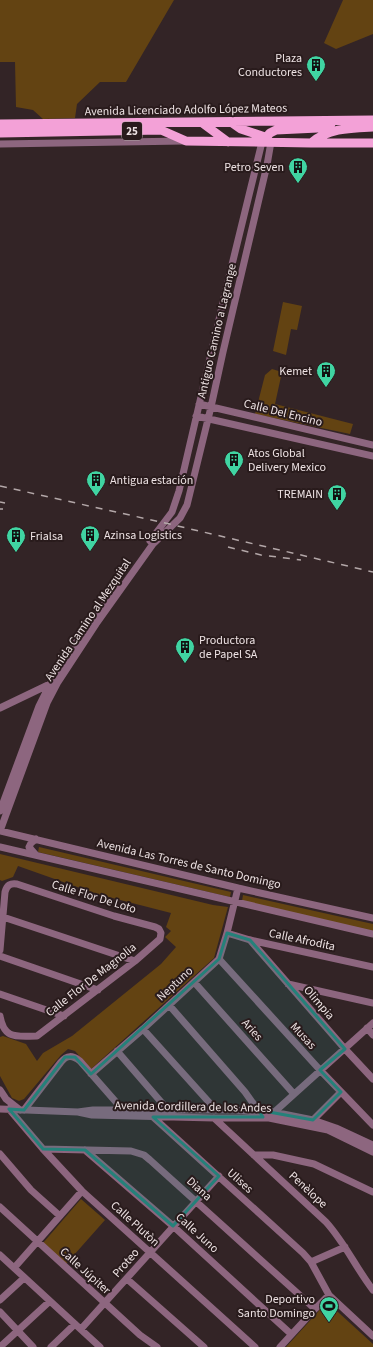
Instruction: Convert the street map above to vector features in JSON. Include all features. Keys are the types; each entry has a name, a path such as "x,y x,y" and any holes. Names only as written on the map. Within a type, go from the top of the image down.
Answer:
{"main road":[{"name":"Avenida Licenciado Adolfo López Mateos","path":"0,124 373,120"},
{"path":"231,122 241,129 266,140 270,133 276,130 318,128 338,121"},
{"path":"161,130 195,127 201,122 228,142"},
{"path":"311,144 319,136 333,131 373,127"},
{"name":"Avenida Licenciado Adolfo López Mateos","path":"0,133 161,130 186,140 228,142 266,140 311,144 373,143"}],"street":[{"path":"0,144 186,140"},
{"name":"Antiguo Camino a Lagrange","path":"168,520 181,484 229,274 266,140"},
{"name":"Antiguo Camino a Lagrange","path":"176,522 187,505 211,407 267,165 266,140"},
{"name":"Calle Del Encino","path":"199,404 373,445"},
{"name":"Calle Del Encino","path":"196,416 373,456"},
{"path":"360,453 362,443"},
{"path":"181,484 192,487"},
{"name":"Avenida Camino al Mezquital","path":"0,831 53,684 72,648 155,535 168,520"},
{"name":"Avenida Camino al Mezquital","path":"0,812 3,794 39,706 53,684 154,544 176,522"},
{"path":"0,708 53,684"},
{"name":"Avenida Las Torres de Santo Domingo","path":"0,831 238,888 373,918"},
{"path":"36,839 29,847 36,856"},
{"path":"0,847 373,934"},
{"name":"Calle Flor De Loto","path":"3,917 5,892 9,884 17,884 114,916 155,927 162,933 158,941"},
{"name":"Neptuno","path":"91,1074 143,1029 219,959 227,934 238,888"},
{"path":"0,950 3,917 135,961"},
{"name":"Calle Afrodita","path":"227,934 373,966"},
{"name":"Olimpia","path":"250,940 373,1079"},
{"name":"Calle Flor De Magnolia","path":"0,1016 2,1028 9,1034 23,1037 37,1036 135,961 158,941"},
{"path":"0,956 98,990"},
{"name":"Musas","path":"219,959 320,1070 373,1125"},
{"name":"Aries","path":"194,982 294,1094"},
{"path":"288,984 373,1003"},
{"path":"0,994 64,1016"},
{"path":"168,1006 266,1115 294,1094 373,1023"},
{"path":"367,1028 373,1034"},
{"path":"143,1029 216,1110"},
{"path":"117,1051 168,1110"},
{"path":"0,1090 6,1099 22,1110 65,1057 69,1056 75,1057 123,1110"},
{"path":"313,1120 341,1092"},
{"name":"Avenida Cordillera de los Andes","path":"3,1109 78,1112 93,1110 216,1110 313,1120 336,1128 373,1145"},
{"name":"Calle Plutòn","path":"3,1109 43,1149 82,1192 255,1347"},
{"name":"Avenida Cordillera de los Andes","path":"78,1112 92,1115 214,1118 266,1115 328,1130 373,1152"},
{"name":"Ulises","path":"154,1117 294,1244 311,1262 330,1295 373,1336"},
{"name":"Penèlope","path":"214,1118 228,1133 326,1222 336,1233 359,1272 373,1290"},
{"name":"Diana","path":"43,1149 131,1151 150,1160 315,1309"},
{"name":"Calle Juno","path":"86,1150 173,1226 291,1334"},
{"path":"0,1154 31,1190 60,1216"},
{"path":"254,1155 273,1155 314,1164 373,1192"},
{"name":"Proteo","path":"81,1329 219,1176"},
{"path":"14,1268 82,1192"},
{"name":"Calle Júpiter","path":"0,1207 105,1304 140,1335 157,1347"},
{"path":"311,1262 345,1248"},
{"path":"0,1255 100,1347"},
{"path":"0,1300 24,1278"},
{"path":"127,1279 204,1347"},
{"path":"280,1347 330,1295"},
{"path":"0,1347 50,1301"},
{"path":"0,1312 33,1347"},
{"path":"51,1347 75,1324"}],"highlighted area":[{"path":"227,933 250,940 345,1049 320,1070 341,1092 313,1120 258,1110 263,1117 153,1117 219,1176 173,1226 85,1150 43,1149 9,1109 24,1110 65,1057 75,1057 91,1074 219,959"}],"shaded area":[{"path":"0,0 174,0 126,82 100,82 77,104 75,118 43,119 33,110 16,107 15,62 0,62"},
{"path":"343,0 373,0 373,34 336,49 324,43"},
{"path":"283,302 302,306 297,330 291,329 286,355 273,351"},
{"path":"272,369 282,372 275,404 353,424 350,434 255,414 265,375"},
{"path":"39,847 231,892 230,897 38,852"},
{"path":"0,854 213,905 228,907 214,958 91,1069 75,1051 68,1049 61,1055 24,1099 19,1101 12,1098 0,1076 0,1037 3,1036 26,1044 37,1061 43,1053 72,1036 161,964 176,947 165,937 171,931 166,927 171,913 97,894 18,866 13,877 2,881 0,880"},
{"path":"243,895 373,924 373,932 242,901"},
{"path":"81,1199 105,1220 66,1264 43,1243"},
{"name":"Deportivo Santo Domingo","path":"327,1302 373,1344 373,1347 286,1347"}],"railway":[{"path":"0,486 373,572"},
{"path":"0,502 5,503"},
{"path":"228,547 261,555 301,560"}],"place":[{"name":"Plaza Conductores","path":"316,82"},
{"name":"Petro Seven","path":"298,184"},
{"name":"Kemet","path":"326,388"},
{"name":"Atos Global Delivery Mexico","path":"234,477"},
{"name":"Antigua estación","path":"96,497"},
{"name":"TREMAIN","path":"337,511"},
{"name":"Azinsa Logistics","path":"90,552"},
{"name":"Frialsa","path":"16,553"},
{"name":"Productora de Papel SA","path":"185,664"},
{"name":"Deportivo Santo Domingo","path":"329,1323"}]}
